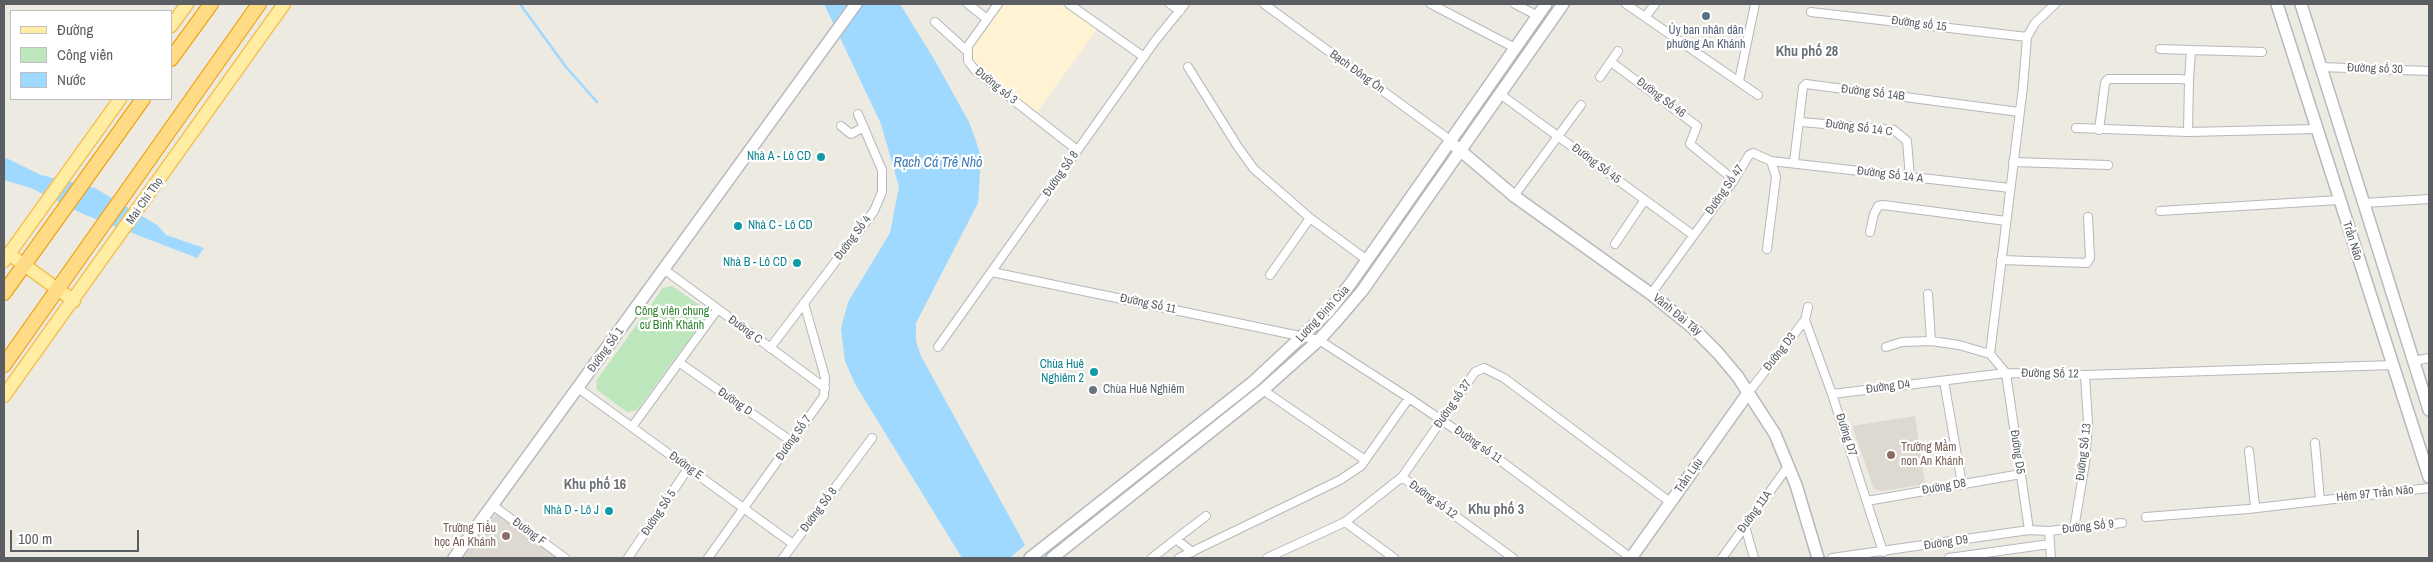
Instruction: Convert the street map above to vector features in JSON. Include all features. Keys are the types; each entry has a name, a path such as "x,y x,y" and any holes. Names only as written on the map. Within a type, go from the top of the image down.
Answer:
{"highway":[{"path":"172,58 211,4"},
{"name":"Mai Chí Thọ","path":"4,365 259,4"},
{"path":"4,293 142,100"}],"main road":[{"path":"172,25 187,4"},
{"name":"Mai Chí Thọ","path":"4,396 74,301 284,4"},
{"name":"Đường Số 1","path":"454,558 856,4"},
{"name":"Lương Định Của","path":"1030,558 1253,382 1328,312 1367,260 1546,4"},
{"name":"Lương Định Của","path":"1052,558 1262,390 1319,340 1362,290 1563,4"},
{"name":"Trần Não","path":"2277,4 2393,365 2425,449 2429,477"},
{"name":"Trần Não","path":"2301,4 2429,410"},
{"path":"74,301 24,265 5,256 119,100"},
{"name":"Vành Đai Tây","path":"1450,140 1460,151 1514,196 1651,294 1706,339 1733,371 1775,434 1788,465 1818,558"},
{"path":"2332,178 2354,171"},
{"name":"Trần Lựu","path":"1631,558 1748,393"}],"street":[{"path":"968,4 987,19"},
{"path":"935,22 967,51 970,42 998,4"},
{"path":"1069,4 1144,57"},
{"path":"1170,4 1180,11"},
{"name":"Đường Số 8","path":"938,347 1144,57 1186,4"},
{"name":"Bạch Đông Ôn","path":"1264,4 1450,140"},
{"path":"1431,4 1515,48"},
{"path":"1515,4 1538,16"},
{"path":"1626,4 1758,95"},
{"path":"1646,16 1655,4"},
{"path":"1739,81 1755,4"},
{"path":"1886,347 1902,342 1931,341 1959,345 1990,354 2027,37 2035,23 2055,4"},
{"name":"Đường số 15","path":"1811,12 2027,37"},
{"path":"2160,49 2262,52"},
{"path":"2188,132 2191,50"},
{"name":"Đường số 3","path":"967,51 968,61 975,70 1078,150"},
{"path":"1600,77 1618,51"},
{"name":"Đường Số 46","path":"1611,62 1697,126 1690,144 1734,180"},
{"path":"1188,67 1238,147 1254,168 1310,218 1367,260"},
{"name":"Đường số 30","path":"2322,67 2429,71"},
{"path":"2099,130 2105,83 2108,79 2189,80"},
{"name":"Đường Số 14B","path":"1794,162 1803,86 1807,84 2019,112"},
{"name":"Đường Số 45","path":"1500,94 1693,236"},
{"path":"1514,196 1581,105"},
{"name":"Đường Số 4","path":"770,348 874,211 882,192 882,170 858,114"},
{"name":"Đường Số 14 C","path":"1800,122 1894,130 1907,141 1910,178"},
{"path":"841,126 851,134 864,127"},
{"path":"2076,128 2188,132 2316,129"},
{"name":"Đường Số 47","path":"1651,294 1734,180 1749,155 1753,153 1771,161"},
{"path":"1767,249 1776,177 1771,161"},
{"name":"Đường Số 14 A","path":"1771,161 1794,162 1910,178 2010,188"},
{"path":"2013,162 2108,165"},
{"path":"2364,203 2429,199"},
{"path":"2160,211 2339,200"},
{"path":"1615,244 1644,201"},
{"path":"1870,232 1874,214 1878,206 1883,205 2006,221"},
{"path":"2001,260 2087,263 2090,258 2088,217"},
{"path":"1270,274 1310,218"},
{"name":"Đường C","path":"664,270 825,388"},
{"name":"Đường Số 11","path":"992,272 1319,340"},
{"path":"1928,294 1931,341"},
{"path":"804,303 825,377 825,388"},
{"name":"Đường D3","path":"1748,393 1805,320 1808,307"},
{"path":"632,427 717,310"},
{"name":"Đường D7","path":"1805,320 1832,394 1883,552"},
{"name":"Đường số 11","path":"1319,340 1442,420 1631,558"},
{"name":"Đường Số 12","path":"1990,354 2006,373 2085,375 2393,365"},
{"path":"2414,362 2429,358"},
{"name":"Đường D","path":"680,363 791,441"},
{"name":"Đường số 37","path":"1266,558 1345,522 1402,478 1474,372 1484,368 1504,378 1670,502"},
{"name":"Đường D4","path":"1832,394 2006,373"},
{"name":"Đường D5","path":"2006,373 2029,530"},
{"name":"Đường Số 13","path":"2074,529 2085,463 2088,423 2085,375"},
{"path":"1944,381 1962,484"},
{"name":"Đường E","path":"578,388 793,544"},
{"name":"Đường Số 7","path":"708,558 745,509 824,396 825,388"},
{"path":"1262,390 1365,460"},
{"path":"1179,558 1340,480 1361,466 1409,398"},
{"name":"Đường Số 8","path":"783,558 872,438"},
{"name":"Hẻm 97 Trần Não","path":"2315,443 2320,500"},
{"path":"2249,451 2255,506"},
{"name":"Đường 11A","path":"1722,558 1788,465"},
{"name":"Đường Số 5","path":"628,558 689,467"},
{"name":"Đường D8","path":"1867,500 2020,474"},
{"name":"Đường số 12","path":"1402,478 1513,558"},
{"name":"Hẻm 97 Trần Não","path":"2146,517 2429,488"},
{"name":"Đường F","path":"492,506 565,558"},
{"path":"1152,558 1206,516"},
{"path":"1345,522 1394,558"},
{"name":"Đường Số 9","path":"1949,558 1984,556 2050,544 2049,531 2122,523"},
{"path":"1745,526 1754,558"},
{"name":"Đường D9","path":"1832,558 1943,544 2029,530 2049,531"},
{"path":"1176,539 1192,552"},
{"path":"1943,544 1949,558"},
{"path":"2050,544 2051,558"}],"shaded area":[{"path":"1001,4 1063,4 1097,29 1036,114 975,66 971,60 971,46"},
{"name":"Trường Mầm non An Khánh","path":"1915,416 1925,484 1883,491 1874,489 1852,426"},
{"name":"Trường Tiểu học An Khánh","path":"502,513 562,558 463,558 496,514"}],"green space":[{"name":"Công viên chung cư Bình Khánh","path":"672,286 705,309 705,318 637,410 627,412 597,390 596,381 663,288"}],"water":[{"name":"Rạch Cá Trê Nhỏ","path":"824,4 900,4 934,59 969,122 976,141 981,157 978,203 916,323 916,341 921,356 1025,545 1010,558 962,558 855,384 845,361 841,329 848,302 890,233 899,187 881,124"},
{"path":"4,157 41,175 95,188 157,225 166,235 204,248 197,258 83,214 31,188 4,180"}],"waterway":[{"path":"520,4 566,67 597,102"}],"place":[{"name":"Ủy ban nhân dân phường An Khánh","path":"1706,16"},
{"name":"Nhà A - Lô CD","path":"821,157"},
{"name":"Nhà C - Lô CD","path":"738,226"},
{"name":"Nhà B - Lô CD","path":"797,263"},
{"name":"Chùa Huê Nghiêm 2","path":"1094,372"},
{"name":"Chùa Huê Nghiêm","path":"1093,390"},
{"name":"Trường Mầm non An Khánh","path":"1891,455"},
{"name":"Nhà D - Lô J","path":"609,511"},
{"name":"Trường Tiểu học An Khánh","path":"506,536"}],"district":[{"name":"Khu phố 28","path":"1807,52"},
{"name":"Khu phố 16","path":"595,485"},
{"name":"Khu phố 3","path":"1496,510"}]}
